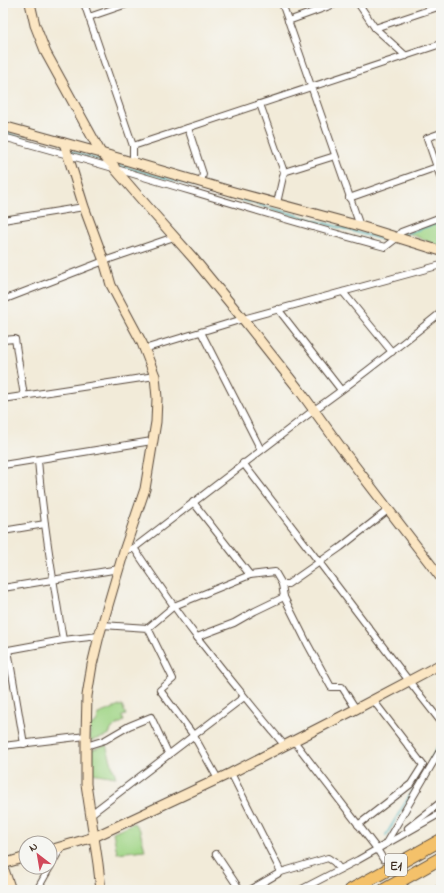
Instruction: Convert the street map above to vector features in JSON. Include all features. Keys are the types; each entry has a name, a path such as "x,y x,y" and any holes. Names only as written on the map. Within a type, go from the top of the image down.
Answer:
{"highway":[{"name":"E1","path":"351,890 441,840"},
{"name":"E1","path":"384,890 441,858"}],"street":[{"path":"30,3 35,25 46,53 103,155 194,259 300,390 388,510 441,578"},
{"path":"84,3 133,146 133,162"},
{"path":"89,17 130,3"},
{"path":"282,3 360,226"},
{"path":"288,21 338,3"},
{"path":"358,3 375,28 406,56"},
{"path":"375,28 441,6"},
{"path":"133,146 312,88 441,44"},
{"path":"260,104 284,172 277,203"},
{"path":"3,126 114,167 213,198 385,247 396,236 441,217"},
{"path":"188,128 203,174 201,182"},
{"path":"441,133 427,138 441,179"},
{"path":"3,136 133,162 396,236 441,251"},
{"path":"65,149 111,285 142,343 155,376 157,398 156,422 145,489 124,551 102,625 92,665 87,696 86,784 101,890"},
{"path":"284,172 335,156"},
{"path":"350,198 437,167"},
{"path":"3,220 84,207"},
{"path":"3,300 104,261 174,237"},
{"path":"144,349 278,309 441,265"},
{"path":"343,292 392,352"},
{"path":"278,309 341,390"},
{"path":"124,551 134,548 243,463 440,315"},
{"path":"201,332 261,450"},
{"path":"3,340 15,339 24,396"},
{"path":"3,399 155,376"},
{"path":"3,465 152,441"},
{"path":"38,460 52,580 63,640"},
{"path":"243,463 441,722"},
{"path":"193,502 250,576"},
{"path":"282,584 288,584 341,547 388,510"},
{"path":"3,531 45,524"},
{"path":"134,548 196,636 285,746"},
{"path":"3,588 119,569"},
{"path":"102,625 148,628 174,606 250,576 275,572 282,584 284,597 331,687 342,687 356,710"},
{"path":"196,636 234,623 284,597"},
{"path":"148,628 174,679 160,690 194,736 218,779"},
{"path":"24,744 6,650 63,640 99,636"},
{"path":"58,848 94,837 231,773 356,710 441,664"},
{"path":"91,814 244,697"},
{"path":"358,825 411,784 423,765 373,700"},
{"path":"3,746 105,740 129,726 151,716 169,754"},
{"path":"294,741 377,849 383,859"},
{"path":"385,844 441,749"},
{"path":"231,773 281,872"},
{"path":"395,838 441,802"},
{"path":"300,890 441,813"},
{"path":"37,890 63,846"},
{"path":"216,854 240,890"},
{"path":"250,890 281,872 328,858 340,869"},
{"path":"11,890 3,866 18,860"},
{"path":"436,890 441,888"}],"green space":[{"path":"441,222 441,247 408,233"},
{"path":"122,705 126,715 122,716 124,721 112,728 108,736 90,740 90,726 97,722 98,714"},
{"path":"106,745 116,777 91,773 91,750"},
{"path":"134,823 140,831 145,850 117,853 113,832"}],"waterway":[{"path":"3,132 63,150"},
{"path":"69,151 104,161"},
{"path":"118,165 384,240 389,239"},
{"path":"401,235 441,222"},
{"path":"429,763 441,742"},
{"path":"386,835 423,773"}],"tunnel":[{"path":"383,859 401,882"}]}
